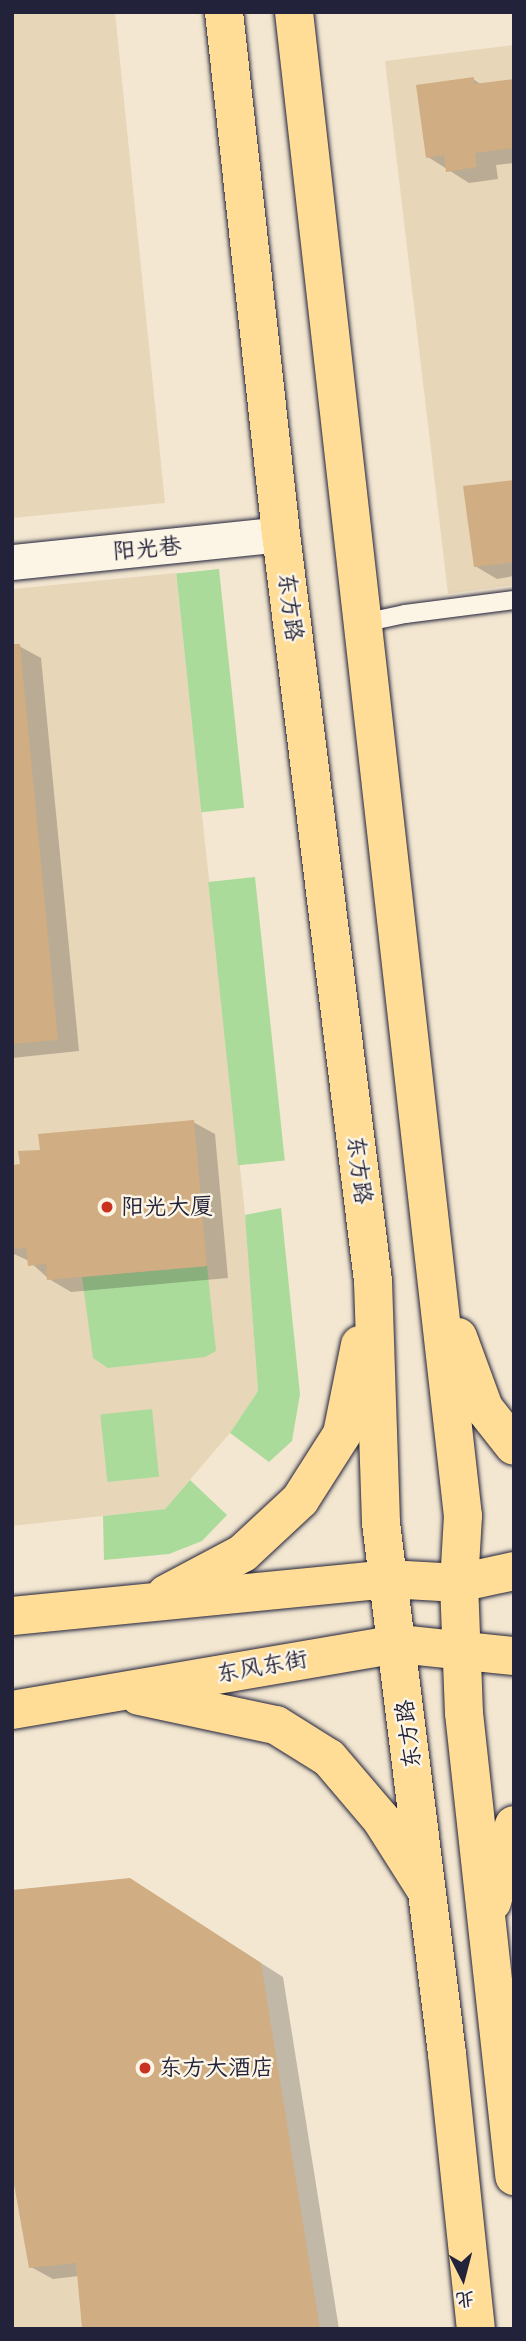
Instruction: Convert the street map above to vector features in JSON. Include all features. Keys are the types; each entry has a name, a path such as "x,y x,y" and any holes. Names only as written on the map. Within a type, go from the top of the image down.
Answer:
{"main road":[{"name":"东方路","path":"224,12 281,534 373,1281 381,1523 428,1893 476,2329"},
{"path":"294,12 463,1516 459,1583 464,1713 514,2176"},
{"path":"149,1603 243,1553 300,1500 342,1434 373,1281"},
{"path":"439,1286 484,1408 514,1446"},
{"path":"12,1616 388,1579 459,1583 514,1571"},
{"name":"东风东街","path":"12,1710 398,1644 514,1656"},
{"path":"119,1692 276,1725 329,1758 381,1819 428,1893"},
{"path":"487,1921 514,1825"}],"street":[{"name":"阳光巷","path":"12,562 281,534"}],"lane":[{"path":"363,623 405,614 514,600"}],"shaded area":[{"path":"12,12 115,12 165,503 12,518"},
{"path":"514,45 514,585 448,594 385,61"},
{"path":"176,573 248,1242 258,1391 230,1433 165,1509 12,1526 12,589"},
{"path":"12,2173 76,2263 82,2329 12,2329"}],"green space":[{"path":"219,569 244,808 201,812 176,573"},
{"path":"255,877 285,1160 238,1165 208,882"},
{"path":"281,1208 300,1394 292,1441 269,1462 230,1433 258,1391 245,1215"},
{"path":"207,1266 216,1351 205,1357 108,1368 93,1358 82,1277"},
{"path":"152,1409 159,1477 107,1482 100,1414"},
{"path":"190,1480 227,1515 202,1541 169,1554 104,1560 103,1516 165,1509"}],"building":[{"path":"474,77 474,84 514,79 514,148 475,153 477,167 446,172 444,155 426,158 416,85"},
{"path":"514,480 514,562 474,567 463,486"},
{"path":"12,644 20,644 58,1040 12,1044"},
{"name":"阳光大厦","path":"194,1120 207,1266 47,1280 46,1264 28,1266 26,1248 12,1249 12,1165 20,1164 18,1151 40,1150 38,1134"},
{"name":"东方大酒店","path":"130,1878 261,1963 320,2329 82,2329 76,2263 29,2268 12,2173 12,1890"}],"place":[{"name":"阳光大厦","path":"107,1207"},
{"name":"东方大酒店","path":"145,2068"}]}
